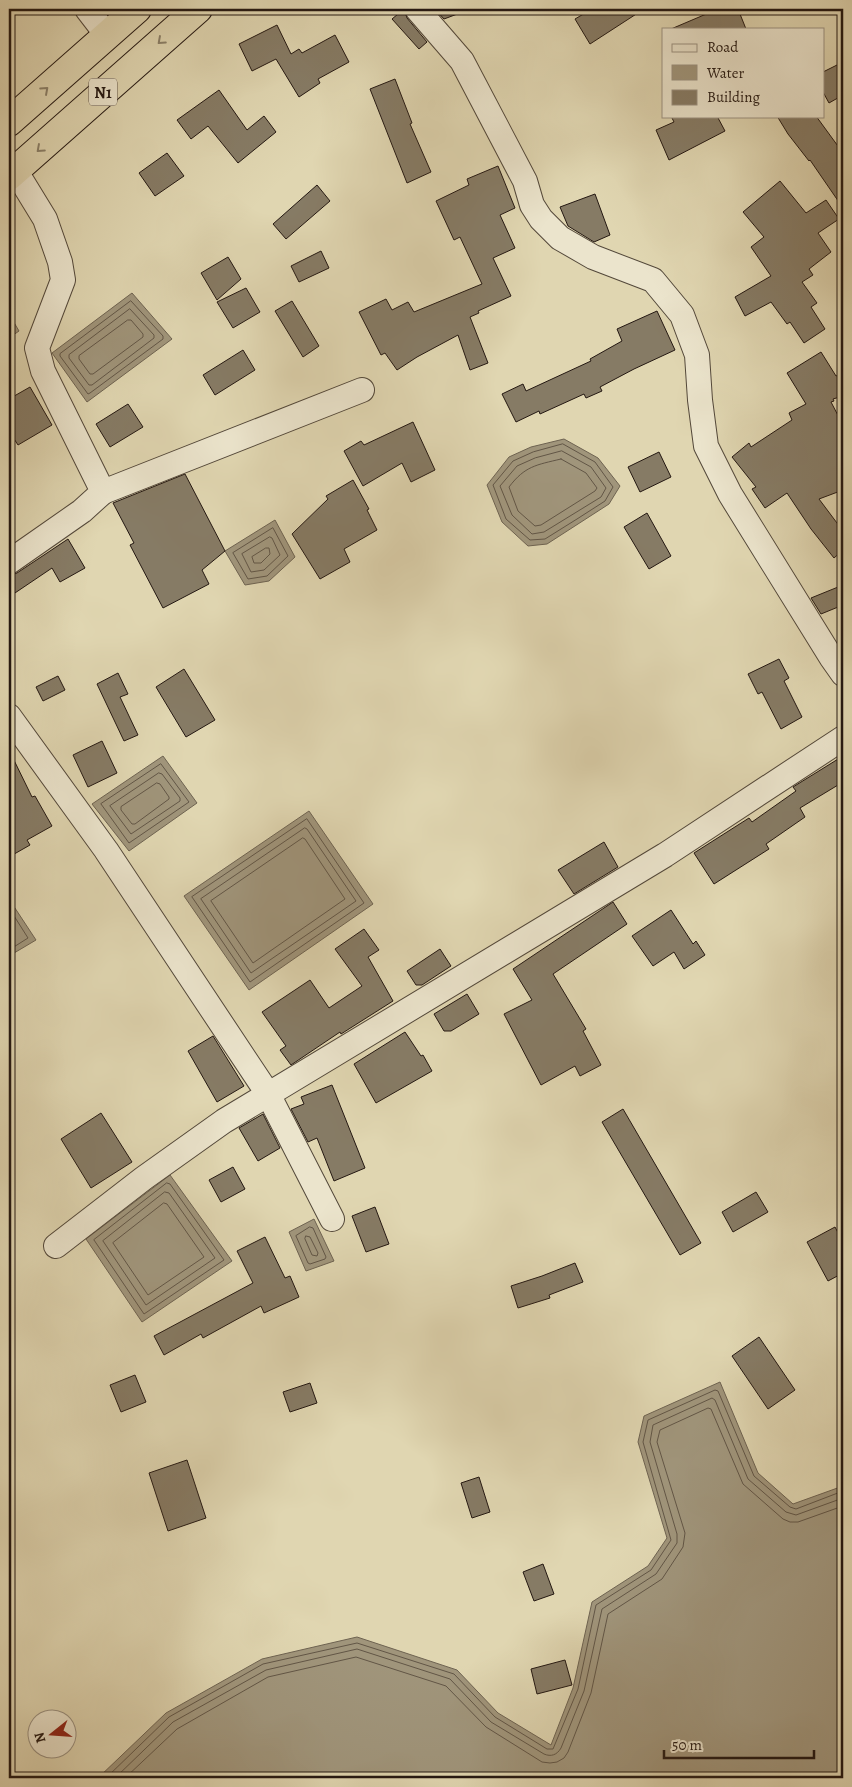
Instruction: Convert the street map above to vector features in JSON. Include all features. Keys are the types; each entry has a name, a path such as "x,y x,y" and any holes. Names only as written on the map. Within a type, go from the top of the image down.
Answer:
{"highway":[{"name":"N1","path":"9,122 137,9"},
{"name":"N1","path":"12,173 198,9"}],"street":[{"path":"87,9 107,35"},
{"path":"417,9 462,61 525,181 532,205 541,219 560,238 593,257 653,280 682,315 697,355 706,446 730,494 843,674"},
{"path":"12,173 45,219 60,262 63,280 37,348 42,371 103,492"},
{"path":"9,562 82,511 103,492 362,390"},
{"path":"9,716 111,858 268,1094 332,1219"},
{"path":"56,1246 144,1178 208,1132 665,855 843,738"}],"water":[{"path":"132,293 172,339 87,402 52,353"},
{"path":"9,314 19,331 9,338"},
{"path":"564,439 598,458 620,486 609,504 547,544 528,546 502,522 487,485 509,457 531,447"},
{"path":"275,520 295,557 269,581 245,585 225,551"},
{"path":"163,756 197,803 129,851 92,804"},
{"path":"309,811 373,904 249,990 184,896"},
{"path":"9,899 36,940 9,956"},
{"path":"170,1175 232,1261 142,1322 86,1239"},
{"path":"314,1219 334,1261 306,1271 289,1232"},
{"path":"720,1382 758,1473 793,1504 843,1486 843,1778 98,1778 166,1713 262,1659 357,1637 457,1670 498,1713 551,1745 573,1688 592,1602 648,1566 667,1538 638,1442 644,1416"}],"building":[{"path":"404,9 407,18 427,42 419,49 392,19"},
{"path":"435,9 468,9 468,10 444,19"},
{"path":"592,9 644,9 590,44 575,19"},
{"path":"718,9 738,9 746,28 673,28"},
{"path":"277,25 291,54 299,49 302,53 335,35 349,62 318,79 320,83 299,97 276,59 252,71 239,44"},
{"path":"843,62 843,95 829,103 824,94 824,72"},
{"path":"395,79 412,123 410,124 431,172 407,183 370,89"},
{"path":"219,90 247,130 264,116 276,132 238,163 208,126 191,139 177,120"},
{"path":"672,118 718,118 725,131 669,160 656,130 674,122"},
{"path":"778,118 817,118 843,153 843,208 810,160 788,134"},
{"path":"167,153 184,176 155,196 139,173"},
{"path":"498,166 515,208 500,215 515,248 493,258 511,296 478,311 479,313 470,317 488,363 470,370 458,335 397,370 385,353 381,355 359,312 386,299 392,310 408,302 414,312 482,284 460,237 454,240 436,201 469,185 467,179"},
{"path":"780,181 806,213 826,200 839,219 818,233 831,252 809,269 813,275 802,282 817,303 811,307 825,329 804,343 790,322 787,324 771,302 745,316 735,297 771,276 751,247 764,237 743,212"},
{"path":"317,185 330,201 286,239 273,224"},
{"path":"595,194 610,235 594,242 568,226 560,207"},
{"path":"321,251 329,268 299,282 291,266"},
{"path":"228,257 241,279 217,300 201,273"},
{"path":"246,288 260,312 233,328 217,302"},
{"path":"292,301 319,346 303,357 275,311"},
{"path":"657,311 675,350 600,387 602,391 586,398 584,394 540,414 539,411 516,422 502,394 523,384 526,391 591,361 590,359 622,341 617,329"},
{"path":"243,350 255,370 215,395 203,375"},
{"path":"821,352 836,376 843,373 843,396 833,399 834,401 831,402 843,425 843,490 819,499 843,531 843,550 834,558 811,529 787,493 765,508 752,489 756,487 732,457 749,443 751,447 792,420 789,413 806,404 787,373"},
{"path":"30,387 52,425 18,445 9,431 9,399"},
{"path":"128,404 143,427 110,447 96,424"},
{"path":"413,422 435,470 411,482 402,463 363,486 344,451 361,441 364,445"},
{"path":"659,452 671,477 640,492 628,467"},
{"path":"185,474 225,551 202,570 209,584 163,608 130,545 134,543 113,503"},
{"path":"353,480 369,509 367,510 377,530 344,549 350,562 320,579 292,534 328,499 326,496"},
{"path":"647,513 671,556 649,569 624,527"},
{"path":"68,539 85,568 60,582 52,568 9,597 9,576 17,573"},
{"path":"843,585 843,605 821,614 811,598"},
{"path":"779,659 789,678 784,681 802,717 781,729 762,692 758,694 748,674"},
{"path":"184,669 215,720 186,737 156,687"},
{"path":"118,673 128,694 120,697 138,735 124,741 97,684"},
{"path":"58,676 65,690 43,701 36,687"},
{"path":"102,741 117,773 88,787 73,755"},
{"path":"9,750 32,797 35,796 52,826 27,840 30,845 9,857"},
{"path":"843,756 843,782 800,808 805,817 766,844 769,849 714,884 694,853 749,818 752,822 796,791 793,787"},
{"path":"604,842 618,867 574,894 558,870"},
{"path":"613,902 627,924 553,974 586,1029 583,1031 601,1065 580,1076 575,1066 541,1085 504,1014 532,1000 513,969"},
{"path":"671,910 693,944 696,941 705,955 684,969 674,952 653,966 632,936"},
{"path":"364,929 379,950 368,957 393,1001 341,1034 340,1032 291,1065 280,1050 286,1046 262,1012 310,980 329,1008 362,986 335,949"},
{"path":"440,949 451,966 422,985 416,985 407,971"},
{"path":"467,994 479,1014 451,1031 444,1031 434,1014"},
{"path":"405,1032 421,1056 423,1055 432,1071 376,1103 354,1064"},
{"path":"213,1036 244,1086 217,1102 188,1051"},
{"path":"332,1085 365,1168 334,1181 317,1138 308,1142 291,1109 304,1104 301,1097"},
{"path":"623,1109 701,1243 680,1255 602,1122"},
{"path":"101,1113 132,1162 91,1188 61,1139"},
{"path":"263,1114 280,1148 258,1161 239,1128"},
{"path":"233,1167 245,1189 221,1202 209,1180"},
{"path":"756,1192 768,1212 733,1232 722,1212"},
{"path":"375,1207 389,1244 366,1252 352,1216"},
{"path":"835,1227 843,1242 843,1273 828,1281 807,1242"},
{"path":"265,1237 285,1278 290,1276 299,1297 264,1313 261,1306 203,1338 201,1334 164,1355 154,1336 253,1283 237,1251"},
{"path":"575,1263 583,1282 549,1295 550,1298 518,1308 511,1286"},
{"path":"759,1337 795,1390 768,1409 732,1356"},
{"path":"135,1375 146,1402 121,1412 110,1385"},
{"path":"310,1383 317,1403 290,1412 283,1392"},
{"path":"187,1460 206,1518 168,1531 149,1473"},
{"path":"479,1477 490,1512 472,1518 461,1483"},
{"path":"543,1564 554,1594 534,1601 523,1572"},
{"path":"565,1660 572,1685 537,1694 531,1669"}]}
